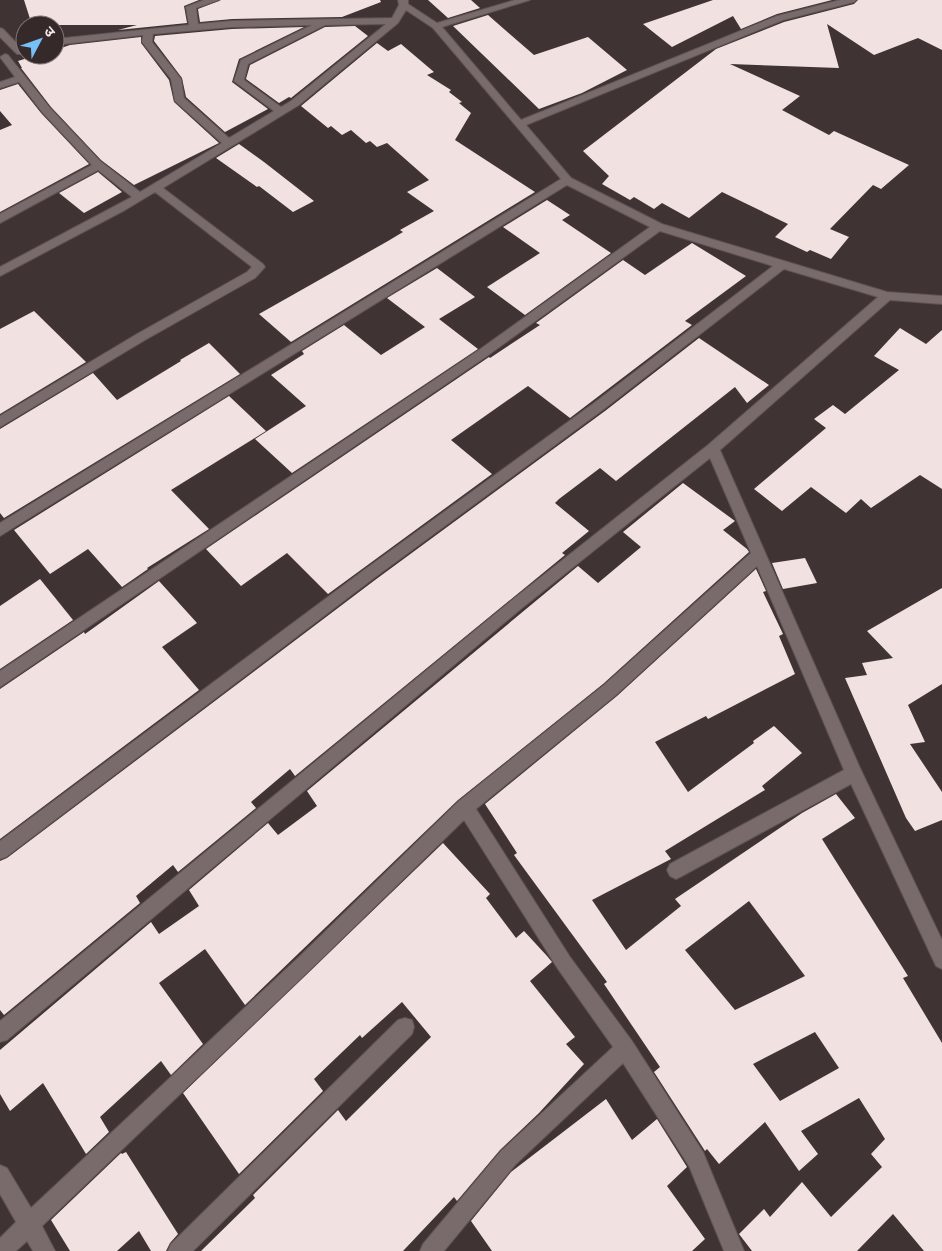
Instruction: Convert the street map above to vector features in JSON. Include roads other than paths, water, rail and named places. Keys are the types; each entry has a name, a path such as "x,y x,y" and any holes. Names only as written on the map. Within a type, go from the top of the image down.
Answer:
{"street":[{"path":"194,27 191,7 214,0"},
{"path":"519,124 780,18 851,0"},
{"path":"436,26 519,1"},
{"path":"0,272 139,197 295,104 395,21 403,2 436,26 567,180 658,227 887,296 942,300"},
{"path":"65,41 232,24 395,21"},
{"path":"281,112 239,81 244,62 326,22"},
{"path":"0,31 15,45"},
{"path":"149,31 147,42 176,79 179,99 228,143"},
{"path":"15,54 3,58 22,78 46,110 99,166 139,197"},
{"path":"0,85 22,78"},
{"path":"0,219 99,166"},
{"path":"0,530 567,180"},
{"path":"0,422 141,336 251,275 259,267 155,187"},
{"path":"0,680 483,353 658,227"},
{"path":"0,851 362,580 599,406 783,264"},
{"path":"0,1033 517,604 713,449 887,296"},
{"path":"713,449 854,773 942,960"},
{"path":"1,1251 306,962 465,807 610,690 760,554"},
{"path":"676,870 854,773"},
{"path":"465,807 555,949 625,1048 696,1159 734,1251"},
{"path":"178,1251 405,1028"},
{"path":"430,1251 508,1158 625,1048"},
{"path":"0,1176 45,1251"}]}
